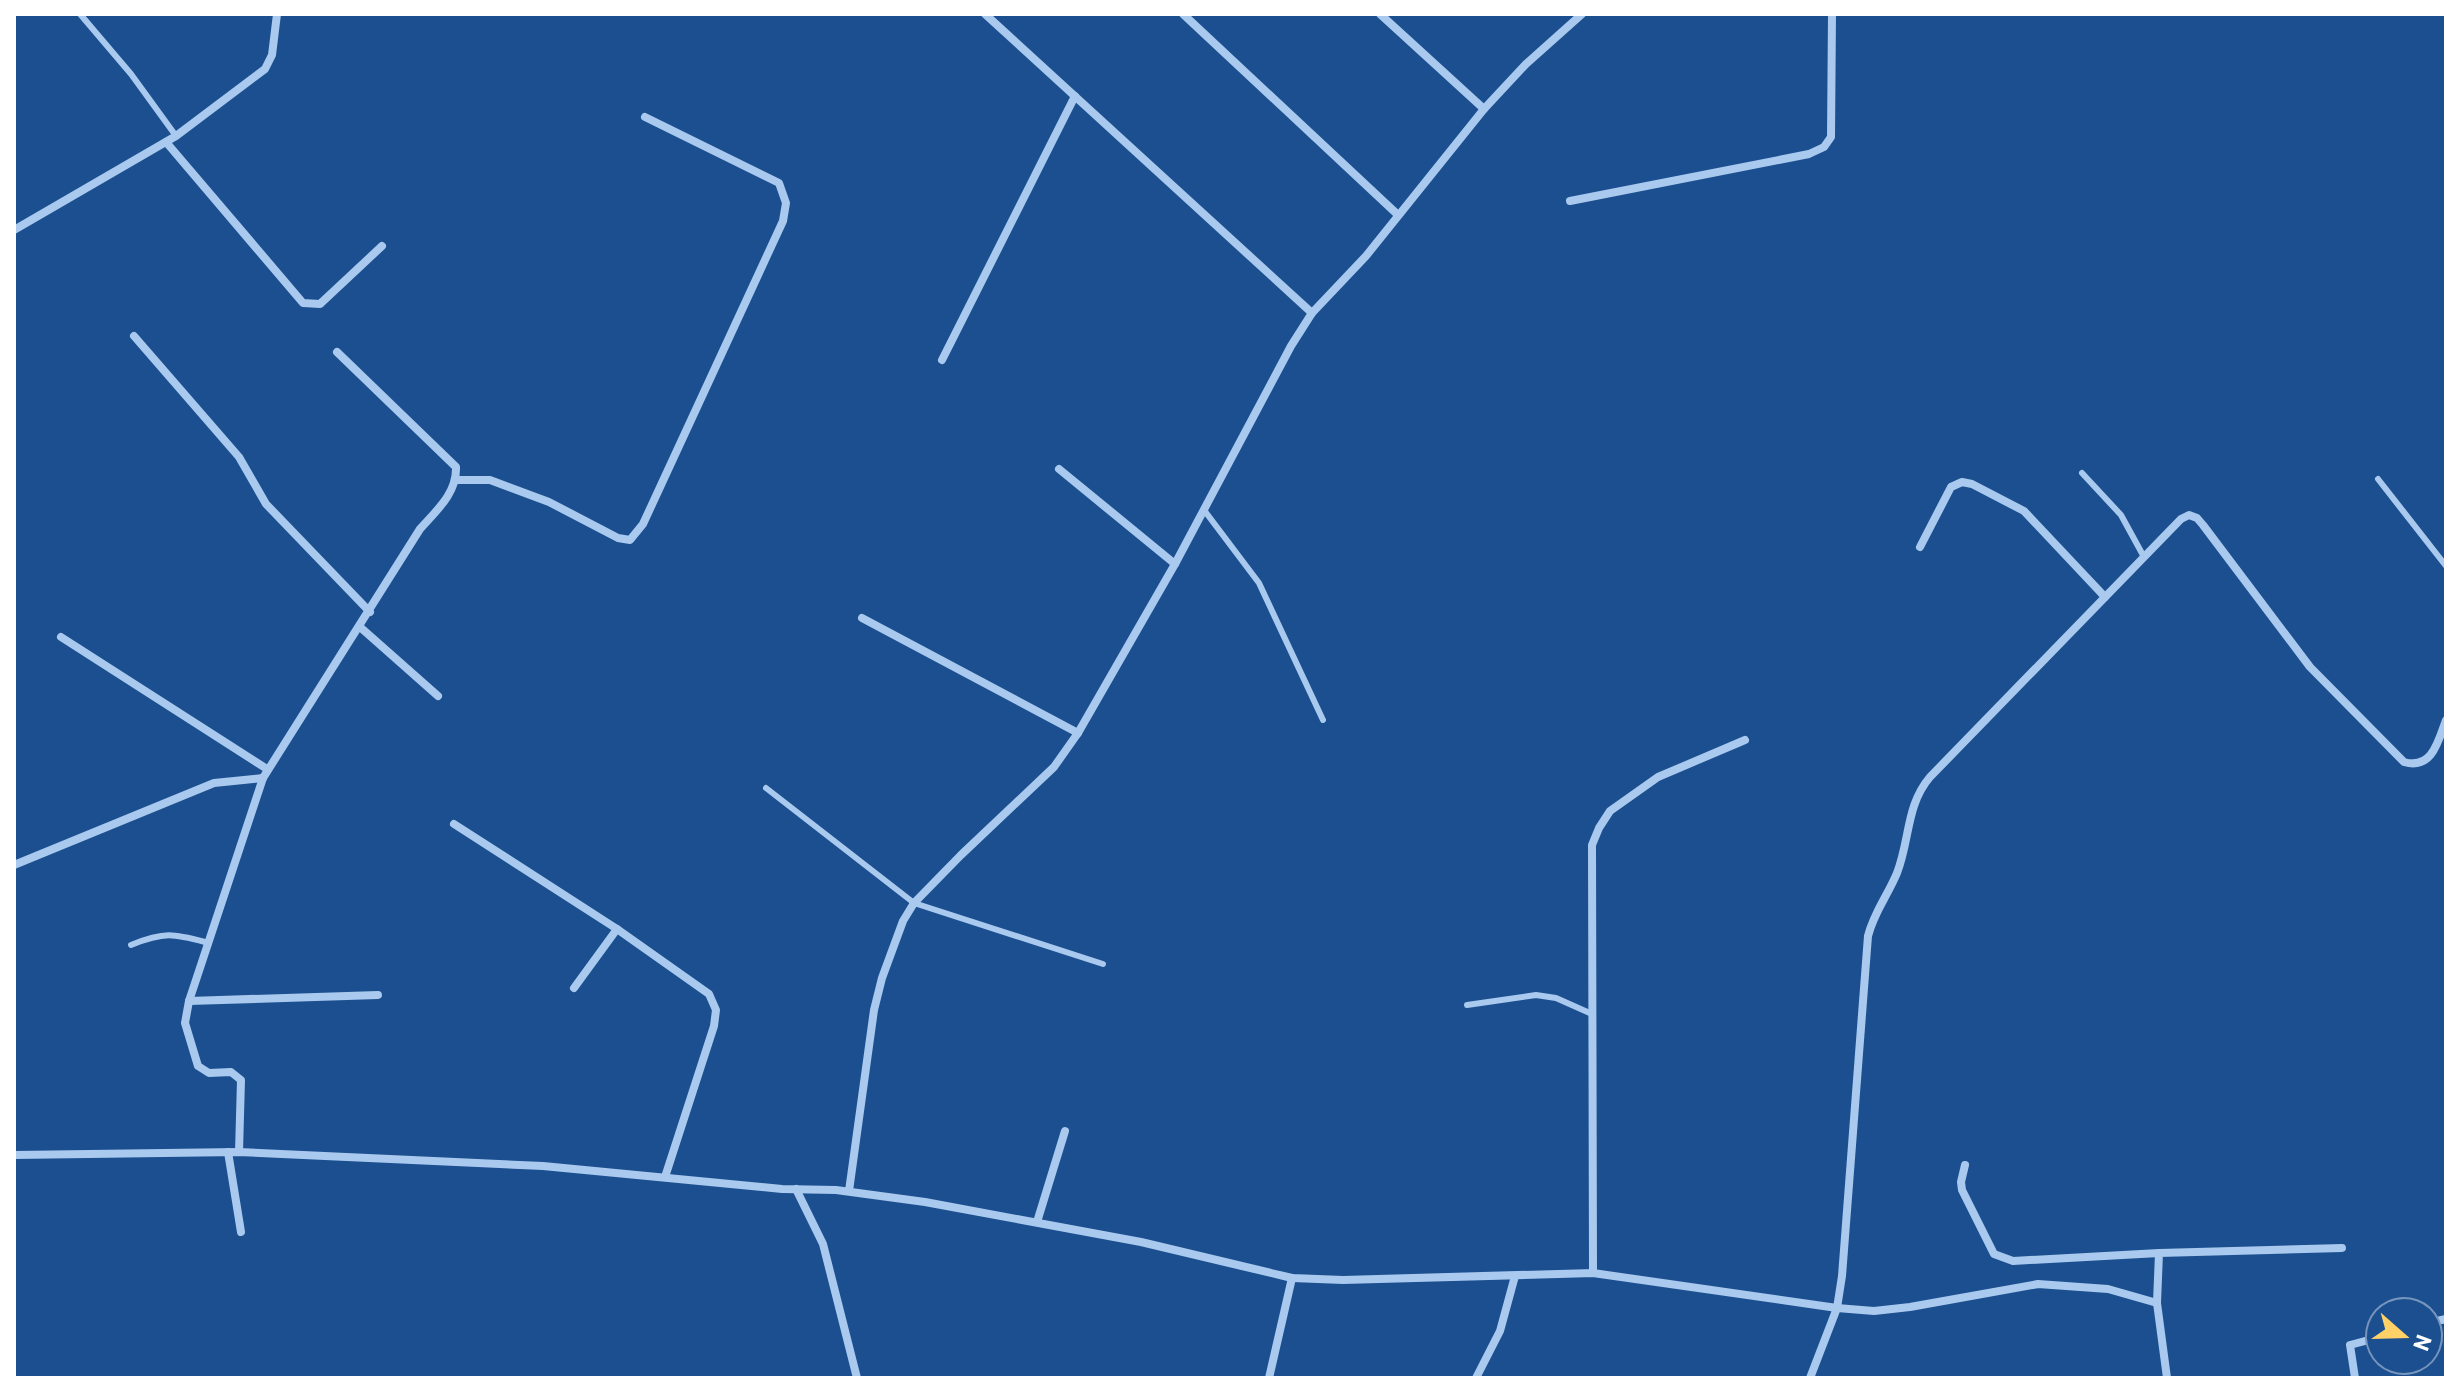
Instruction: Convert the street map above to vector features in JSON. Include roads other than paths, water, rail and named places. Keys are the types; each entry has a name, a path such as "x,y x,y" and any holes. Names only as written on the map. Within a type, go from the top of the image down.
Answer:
{"street":[{"path":"14,230 176,136 265,69 272,55 277,14"},
{"path":"985,14 1312,313"},
{"path":"1183,14 1397,214"},
{"path":"1380,14 1484,109"},
{"path":"849,1191 874,1010 903,921 914,903 1054,767 1078,733 1175,564 1291,346 1312,313 1354,269 1484,109 1535,55 1582,14"},
{"path":"1570,201 1809,154 1824,147 1831,137 1833,122 1829,60 1832,14"},
{"path":"942,360 1075,96"},
{"path":"457,480 490,480 549,502 618,538 630,540 643,524 783,221 786,203 779,183 645,117"},
{"path":"166,142 303,303 320,304 382,246"},
{"path":"134,336 239,457 266,504 370,612"},
{"path":"239,1152 241,1080 231,1072 209,1073 198,1066 185,1023 189,1001 265,774 420,529 446,499 457,480 456,467 337,352"},
{"path":"1059,469 1175,564"},
{"path":"1920,547 1951,487 1962,482 1972,484 2024,511 2105,597"},
{"path":"1810,1378 1837,1308 1842,1276 1868,936 1873,916 1896,875 1905,847 1912,806 1919,789 1930,777 2181,519 2189,515 2197,518 2310,667 2404,762 2415,765 2424,762 2431,754 2446,720"},
{"path":"862,618 1078,733"},
{"path":"360,627 438,696"},
{"path":"61,637 265,774"},
{"path":"1593,1273 1592,845 1610,811 1658,777 1745,740"},
{"path":"14,865 214,783 265,774"},
{"path":"454,824 617,929 709,994 716,1010 714,1026 665,1177"},
{"path":"574,988 617,929"},
{"path":"189,1001 378,995"},
{"path":"1037,1222 1065,1131"},
{"path":"228,1152 241,1232"},
{"path":"14,1155 239,1152 543,1166 849,1191 1141,1242 1292,1278 1343,1280 1593,1273 1874,1311 2038,1284 2108,1289 2157,1303"},
{"path":"1965,1165 1962,1190 1994,1254 2002,1259 2342,1248"},
{"path":"796,1189 823,1244 857,1378"},
{"path":"2159,1253 2157,1303 2167,1378"},
{"path":"1476,1378 1500,1331 1515,1276"},
{"path":"1269,1378 1292,1278"},
{"path":"2355,1378 2350,1345 2364,1341"}],"lane":[{"path":"80,14 131,74 176,136"},
{"path":"2082,473 2121,515 2144,557"},
{"path":"2378,479 2446,566"},
{"path":"1204,510 1259,583 1323,720"},
{"path":"766,788 914,903 1103,964"},
{"path":"131,945 167,934 209,943"},
{"path":"1467,1005 1536,995 1556,998 1592,1014"}]}
